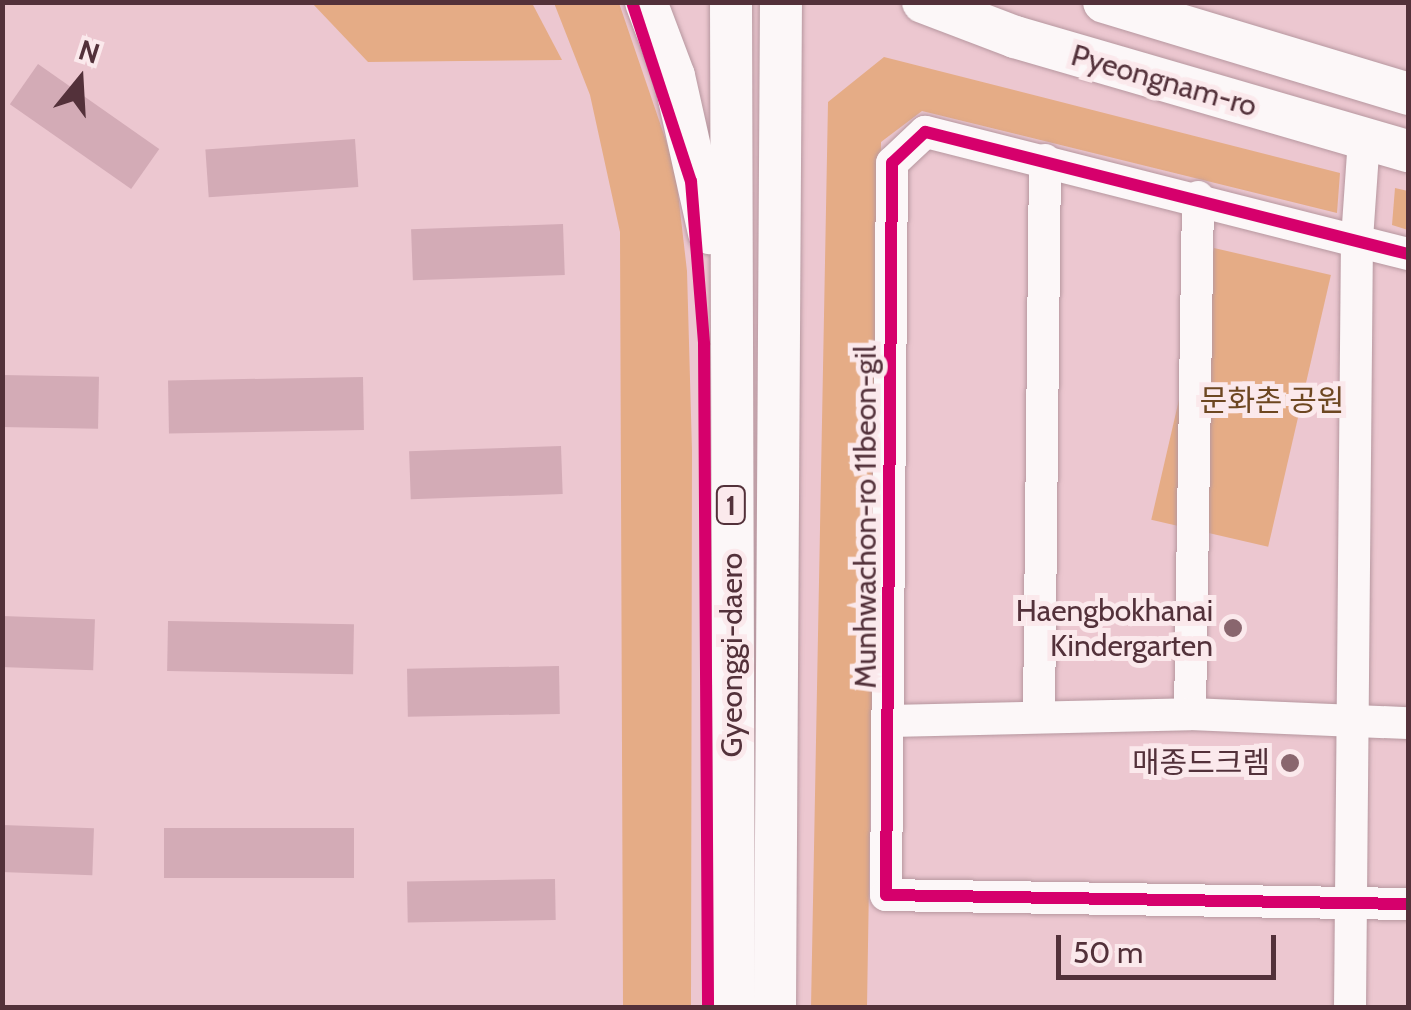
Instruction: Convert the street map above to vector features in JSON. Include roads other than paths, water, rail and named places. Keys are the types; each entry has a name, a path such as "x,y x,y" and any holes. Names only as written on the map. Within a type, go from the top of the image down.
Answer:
{"main road":[{"path":"646,2 674,76 705,196 730,388"},
{"name":"Gyeonggi-daero","path":"731,2 734,1008"},
{"name":"Gyeonggi-daero","path":"776,1008 781,2"},
{"name":"Pyeongnam-ro","path":"922,2 1014,37 1408,151"},
{"name":"Pyeongnam-ro","path":"1104,2 1408,94"}],"street":[{"name":"Munhwachon-ro 11beon-gil","path":"1351,902 886,896 892,163 926,132 1408,254"},
{"path":"1350,1008 1357,238 1364,138"},
{"path":"1040,715 1046,160"},
{"path":"1190,714 1198,198"},
{"name":"Munhwachon-ro 11beon-gil","path":"890,721 1190,714 1408,724"},
{"path":"1351,902 1408,904"}],"place":[{"name":"Haengbokhanai Kindergarten","path":"1233,628"},
{"name":"매종드크렘","path":"1290,763"}],"park label":[{"name":"문화촌 공원","path":"1272,401"}]}
